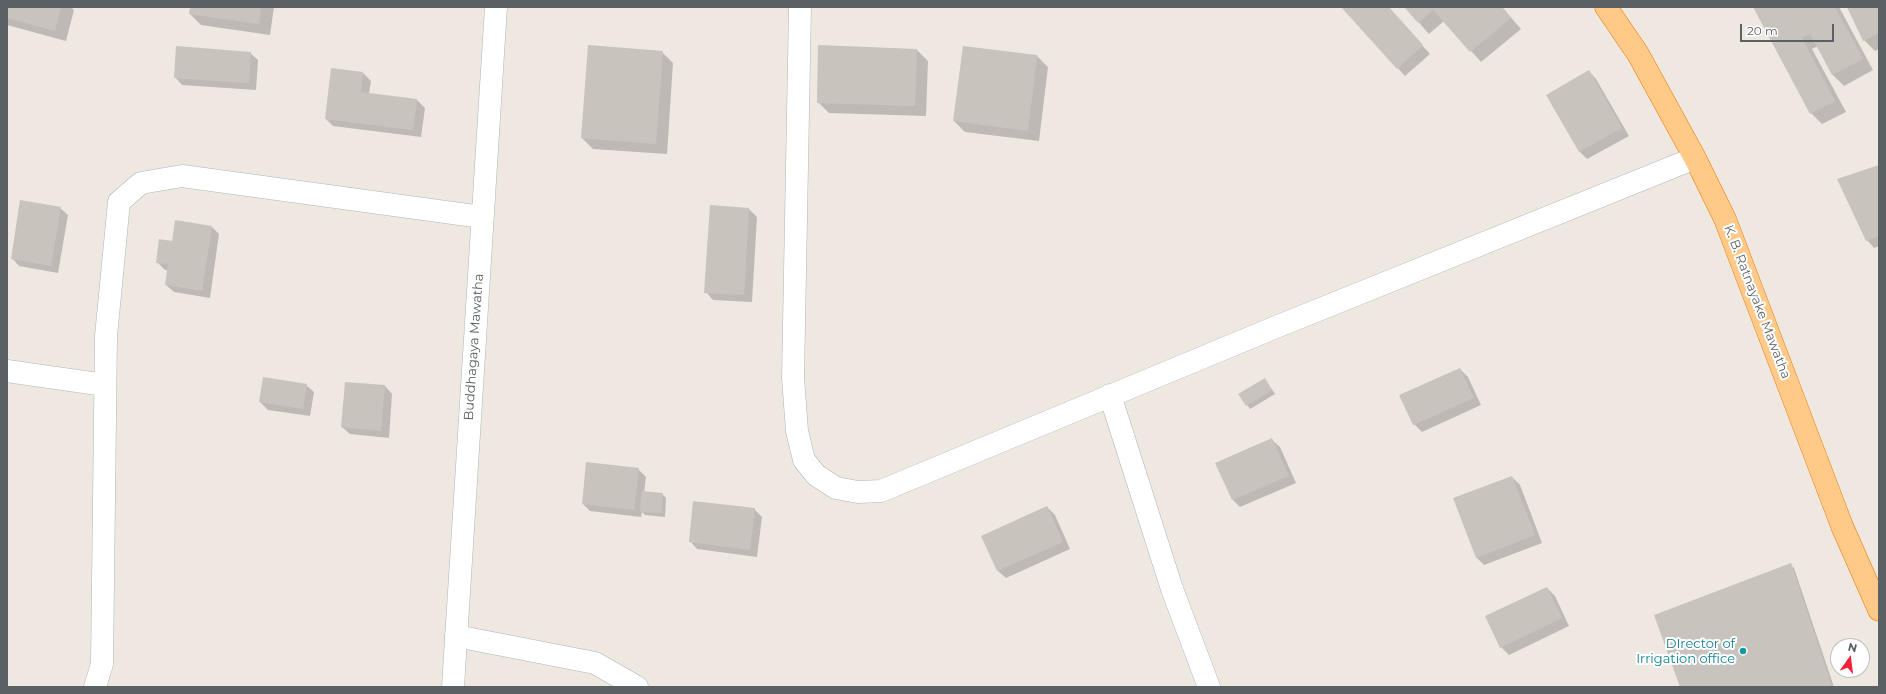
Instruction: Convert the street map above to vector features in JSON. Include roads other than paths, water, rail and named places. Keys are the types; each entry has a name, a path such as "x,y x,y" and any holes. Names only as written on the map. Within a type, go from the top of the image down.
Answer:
{"highway":[{"name":"K. B. Ratnayake Mawatha","path":"1606,7 1638,54 1695,158 1725,219 1842,526 1879,610"}],"street":[{"name":"Buddhagaya Mawatha","path":"453,687 496,7"},
{"path":"800,7 793,378 797,431 804,460 816,474 836,488 858,492 881,491 1110,395 1695,158"},
{"path":"95,687 102,664 106,336 119,202 141,183 182,176 482,218"},
{"path":"7,371 105,385"},
{"path":"1110,395 1172,589 1209,687"},
{"path":"456,636 595,663 637,687"}],"place":[{"name":"DIrector of Irrigation office","path":"1743,651"}]}
